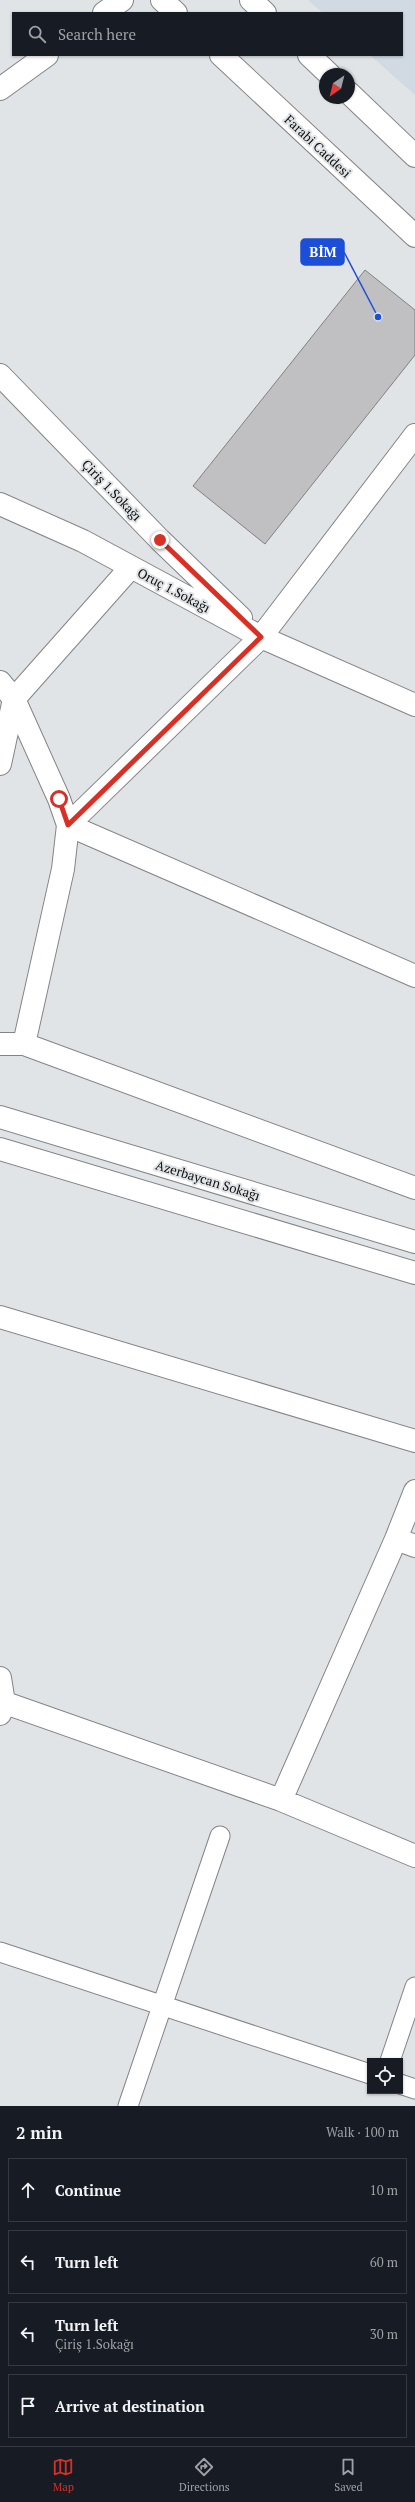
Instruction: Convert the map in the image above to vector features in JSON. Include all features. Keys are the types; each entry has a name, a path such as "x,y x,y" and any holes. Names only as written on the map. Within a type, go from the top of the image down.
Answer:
{"street":[{"path":"105,12 122,0"},
{"path":"162,0 175,12"},
{"path":"251,0 264,12"},
{"path":"0,89 45,56"},
{"name":"Farabi Caddesi","path":"222,56 415,236"},
{"path":"310,56 323,68"},
{"path":"355,99 415,156"},
{"name":"Çiriş 1.Sokağı","path":"0,375 160,540 261,637"},
{"path":"68,825 261,637 415,435"},
{"name":"Oruç 1.Sokağı","path":"0,504 83,541 261,637 415,705"},
{"path":"0,764 14,699 131,567"},
{"path":"0,682 14,699 59,799 68,825 63,869 24,1044"},
{"path":"68,825 415,976"},
{"path":"0,1044 24,1044 415,1188"},
{"name":"Azerbaycan Sokağı","path":"0,1117 415,1242"},
{"path":"0,1149 415,1272"},
{"path":"0,1317 415,1441"},
{"path":"281,1800 406,1542 415,1491"},
{"path":"0,1678 1,1706 281,1800 415,1856"}],"lane":[{"path":"128,2106 220,1836"},
{"path":"0,1952 367,2073"},
{"path":"391,2058 415,1987"},
{"path":"403,2085 415,2089"}],"shaded area":[{"path":"308,0 415,0 415,95 371,56 403,56 403,12 322,12"}],"building":[{"path":"365,270 415,310 415,355 265,544 193,486"}],"place":[{"name":"BİM","path":"378,317"}],"route":[{"path":"59,799 68,825 261,637 160,540"}]}
